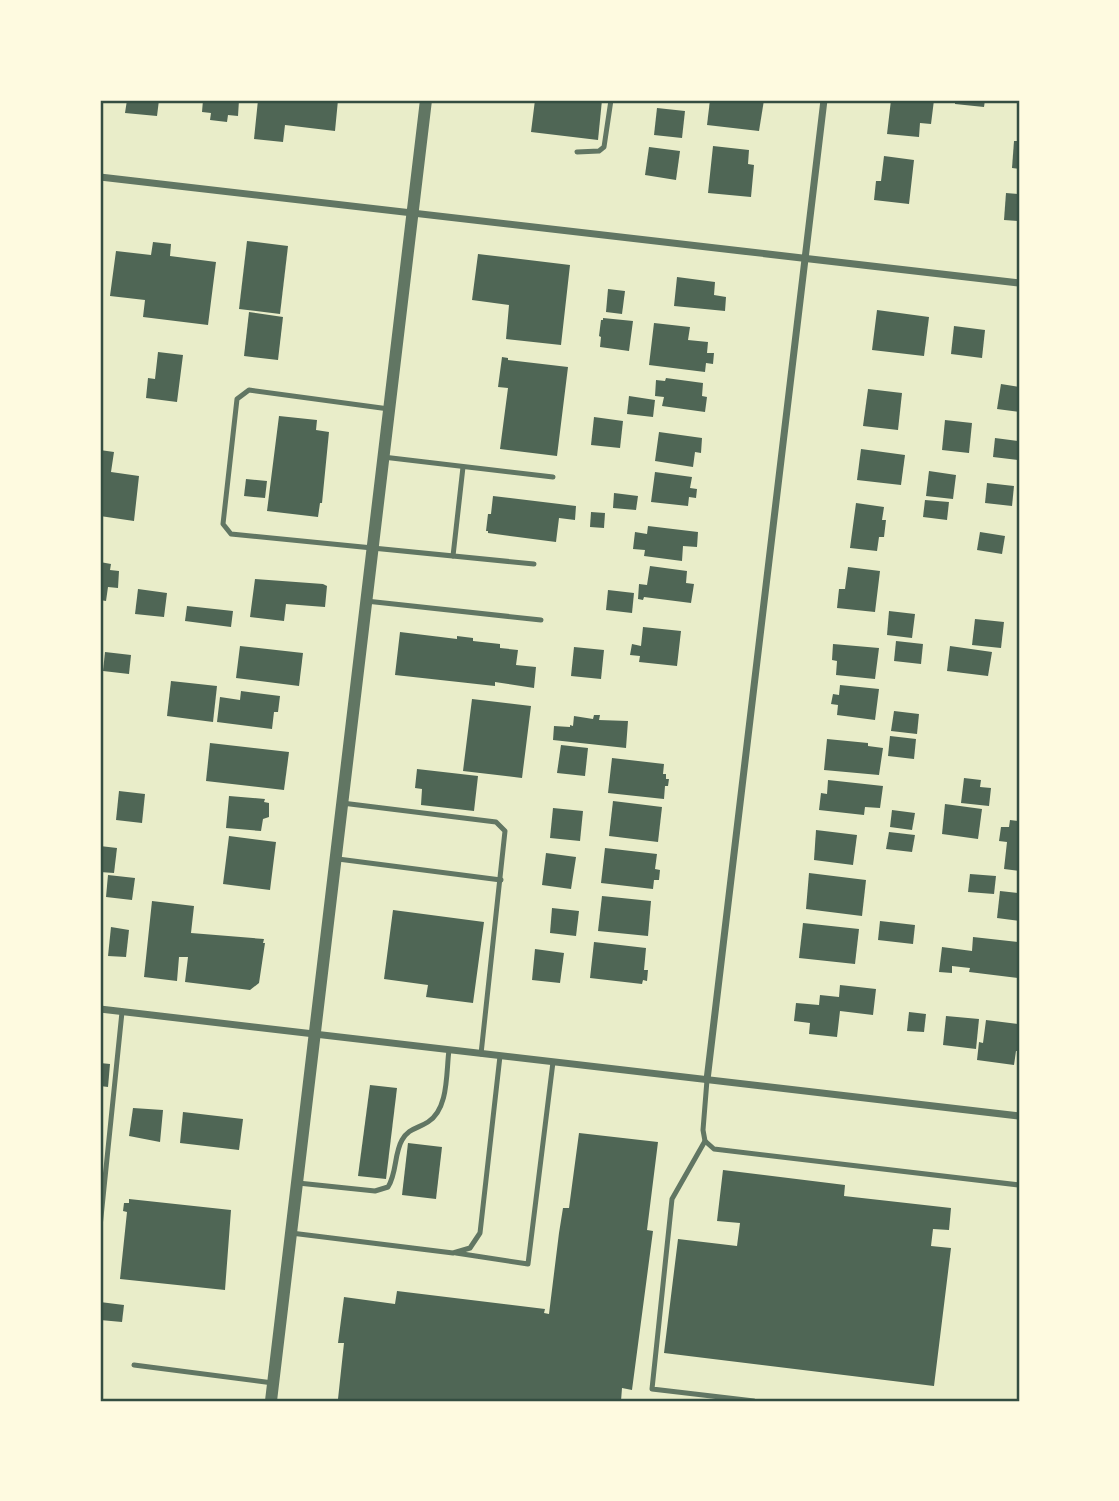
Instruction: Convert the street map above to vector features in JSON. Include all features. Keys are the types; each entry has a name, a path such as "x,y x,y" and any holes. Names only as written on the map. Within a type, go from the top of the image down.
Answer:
{"street":[{"path":"271,1401 426,100"},
{"path":"707,1080 824,100"},
{"path":"100,177 1019,284"},
{"path":"100,1009 1019,1116"}],"lane":[{"path":"577,152 599,151 604,147 611,100"},
{"path":"389,409 249,390 237,399 223,524 231,534 534,564"},
{"path":"383,457 553,477"},
{"path":"453,556 463,467"},
{"path":"366,601 541,620"},
{"path":"342,803 496,822 506,834 481,1054"},
{"path":"336,858 501,880"},
{"path":"100,1227 122,1012"},
{"path":"298,1183 375,1191 388,1187 393,1179 400,1143 410,1129 428,1122 441,1109 449,1050"},
{"path":"453,1253 470,1248 480,1233 500,1056"},
{"path":"291,1233 528,1264 553,1062"},
{"path":"707,1080 703,1130 705,1141 713,1149 1019,1185"},
{"path":"705,1141 672,1199 652,1389 754,1401"},
{"path":"134,1365 274,1383"}],"building":[{"path":"127,100 159,100 157,116 125,113"},
{"path":"203,100 239,100 238,116 228,115 227,122 210,120 211,113 202,112"},
{"path":"258,100 338,100 335,131 285,125 283,142 254,139"},
{"path":"535,100 602,100 598,140 531,132"},
{"path":"710,100 764,100 759,131 707,125"},
{"path":"891,100 934,100 931,124 920,123 919,137 887,134"},
{"path":"955,100 985,100 984,107 955,104"},
{"path":"657,108 685,111 682,138 654,135"},
{"path":"1014,141 1019,141 1019,169 1012,168"},
{"path":"713,146 749,150 748,164 754,165 751,197 708,193"},
{"path":"649,147 680,151 676,180 645,175"},
{"path":"884,156 914,160 909,204 874,200 876,181 881,181"},
{"path":"1006,193 1019,194 1019,221 1004,220"},
{"path":"247,241 288,246 280,314 239,309"},
{"path":"153,242 171,244 170,256 216,262 208,325 143,317 145,300 110,296 116,251 151,255"},
{"path":"478,254 570,265 561,345 506,339 509,305 472,300"},
{"path":"677,277 715,282 714,295 726,297 725,311 674,306"},
{"path":"608,289 625,291 622,314 606,312"},
{"path":"877,310 929,317 924,356 872,350"},
{"path":"249,312 283,317 278,360 244,356"},
{"path":"603,318 633,321 629,351 600,347 599,336"},
{"path":"654,323 690,327 688,340 708,342 707,353 714,353 713,364 706,363 705,372 649,365"},
{"path":"954,326 985,330 982,358 951,354"},
{"path":"158,352 183,355 177,402 146,398 148,378 155,379"},
{"path":"502,357 568,367 557,456 500,449 508,388 498,387"},
{"path":"666,378 703,383 702,396 707,397 705,412 662,406 664,397 655,396 656,380 665,381"},
{"path":"1001,384 1019,387 1019,412 997,409"},
{"path":"868,389 902,393 898,430 863,426"},
{"path":"629,396 655,400 653,417 627,414"},
{"path":"279,416 317,420 316,430 329,432 322,503 318,517 267,511"},
{"path":"594,417 623,421 620,448 591,445"},
{"path":"945,420 972,423 969,453 942,450"},
{"path":"659,432 702,438 701,453 695,452 693,467 655,461"},
{"path":"995,438 1019,441 1019,460 993,457"},
{"path":"861,449 905,455 901,485 857,480"},
{"path":"100,450 114,452 111,472 139,476 134,521 100,516"},
{"path":"929,471 956,475 953,499 926,496"},
{"path":"655,472 692,477 690,488 697,489 696,498 689,497 688,506 651,502"},
{"path":"246,479 267,481 265,498 244,496"},
{"path":"987,483 1014,486 1012,506 985,503"},
{"path":"614,493 638,496 636,510 613,508"},
{"path":"493,496 576,506 575,520 559,518 556,542 488,533 488,514 491,514"},
{"path":"925,500 949,502 947,520 923,517"},
{"path":"856,503 884,507 884,537 879,537 877,551 850,548"},
{"path":"591,512 605,513 604,528 590,527"},
{"path":"648,526 698,532 697,547 683,546 682,561 644,556 645,550 633,549 635,532 647,534"},
{"path":"980,532 1005,536 1002,554 977,550"},
{"path":"100,562 111,564 110,570 119,571 118,588 108,587 106,601 100,600"},
{"path":"650,566 687,571 686,583 694,584 691,603 644,597 643,600 638,599 639,584 647,585"},
{"path":"848,567 880,571 875,612 837,608 839,589 845,589"},
{"path":"255,579 323,584 327,586 325,607 286,604 284,621 250,617"},
{"path":"138,589 167,593 164,617 135,614"},
{"path":"608,590 634,593 632,613 606,610"},
{"path":"187,606 233,611 231,627 185,621"},
{"path":"889,611 915,614 912,638 887,635"},
{"path":"975,619 1004,622 1001,648 972,645"},
{"path":"643,627 681,631 677,666 639,662 640,656 630,655 632,644 641,646"},
{"path":"400,632 457,639 457,636 473,638 473,641 500,644 500,648 518,650 516,665 536,667 534,688 495,682 495,686 395,675"},
{"path":"896,641 923,644 921,664 894,661"},
{"path":"833,644 879,648 875,679 836,675 837,661 832,660"},
{"path":"240,646 303,653 299,686 236,678"},
{"path":"950,646 992,652 988,676 947,671"},
{"path":"574,647 604,650 601,679 571,676"},
{"path":"105,652 131,655 129,674 103,671"},
{"path":"171,681 217,686 213,722 167,716"},
{"path":"840,685 879,689 875,720 837,715 838,705 831,704 833,694 839,695"},
{"path":"241,691 280,696 272,729 217,722 220,697 240,700"},
{"path":"472,699 531,706 522,778 463,771"},
{"path":"894,711 919,714 917,734 891,731"},
{"path":"594,715 600,715 599,720 628,721 626,748 553,740 554,726 570,727 573,726 574,716 593,719"},
{"path":"890,736 916,739 914,759 888,756"},
{"path":"827,739 868,743 868,746 883,748 879,775 824,770"},
{"path":"210,743 289,752 284,790 206,781"},
{"path":"561,745 588,748 585,776 557,773"},
{"path":"612,758 664,764 663,774 669,779 668,786 665,786 664,799 608,793"},
{"path":"417,769 478,776 474,811 421,805 422,789 415,788"},
{"path":"964,778 981,780 980,787 991,788 989,806 961,803"},
{"path":"828,780 883,786 880,808 865,807 864,815 819,810 821,793 827,794"},
{"path":"119,791 145,794 142,823 116,820"},
{"path":"229,796 265,799 264,802 269,803 269,817 263,819 261,831 226,828"},
{"path":"613,801 662,807 658,842 609,836"},
{"path":"945,804 982,809 978,839 942,834"},
{"path":"553,808 583,811 580,841 550,838"},
{"path":"892,810 915,813 912,830 890,827"},
{"path":"1010,820 1019,821 1019,871 1004,869 1007,842 999,841 1001,827 1009,827"},
{"path":"816,830 857,835 853,865 814,860"},
{"path":"889,832 915,835 912,852 886,849"},
{"path":"229,836 276,842 270,890 223,884"},
{"path":"100,846 117,848 114,873 100,872"},
{"path":"605,848 657,854 655,869 660,870 659,880 654,880 653,889 601,883"},
{"path":"546,853 576,857 571,889 542,885"},
{"path":"809,873 866,880 862,916 806,909"},
{"path":"970,874 996,876 994,894 968,892"},
{"path":"108,875 135,878 132,900 106,897"},
{"path":"1000,891 1019,893 1019,921 997,918"},
{"path":"602,896 651,901 648,936 598,931"},
{"path":"152,901 194,906 191,933 264,939 259,983 250,990 185,982 188,957 179,957 177,981 144,977"},
{"path":"552,908 579,911 576,936 550,933"},
{"path":"393,910 484,922 473,1003 426,997 428,985 384,979"},
{"path":"880,921 915,925 913,944 878,940"},
{"path":"803,923 859,929 855,964 799,958"},
{"path":"111,927 129,930 126,957 108,956"},
{"path":"973,937 1019,942 1019,978 969,972 970,968 952,966 952,973 939,972 942,947 972,951"},
{"path":"594,942 646,948 644,970 648,970 647,981 643,980 642,984 590,978"},
{"path":"535,949 564,953 560,983 532,980"},
{"path":"840,985 876,989 873,1015 840,1011 837,1037 809,1034 810,1023 794,1021 796,1003 819,1005 820,995 839,997"},
{"path":"909,1012 926,1014 924,1032 907,1031"},
{"path":"946,1016 979,1019 976,1049 943,1045"},
{"path":"986,1020 1019,1024 1018,1051 1014,1065 977,1060 979,1042 983,1043"},
{"path":"100,1063 110,1064 108,1087 100,1086"},
{"path":"370,1085 397,1088 386,1179 358,1176"},
{"path":"133,1108 163,1110 160,1142 129,1136"},
{"path":"183,1112 243,1119 239,1150 180,1143"},
{"path":"579,1133 658,1142 647,1230 653,1231 632,1390 622,1388 621,1401 338,1399 344,1343 338,1343 344,1297 395,1304 397,1291 545,1309 544,1313 549,1314 563,1208 569,1208"},
{"path":"408,1143 442,1147 436,1199 402,1195"},
{"path":"723,1170 845,1185 844,1196 951,1208 949,1230 933,1229 931,1246 951,1248 934,1386 664,1353 678,1239 737,1246 740,1223 717,1221"},
{"path":"129,1199 231,1210 225,1290 120,1279 127,1212 123,1211 124,1203 129,1203"},
{"path":"100,1302 124,1305 122,1322 100,1320"}]}
